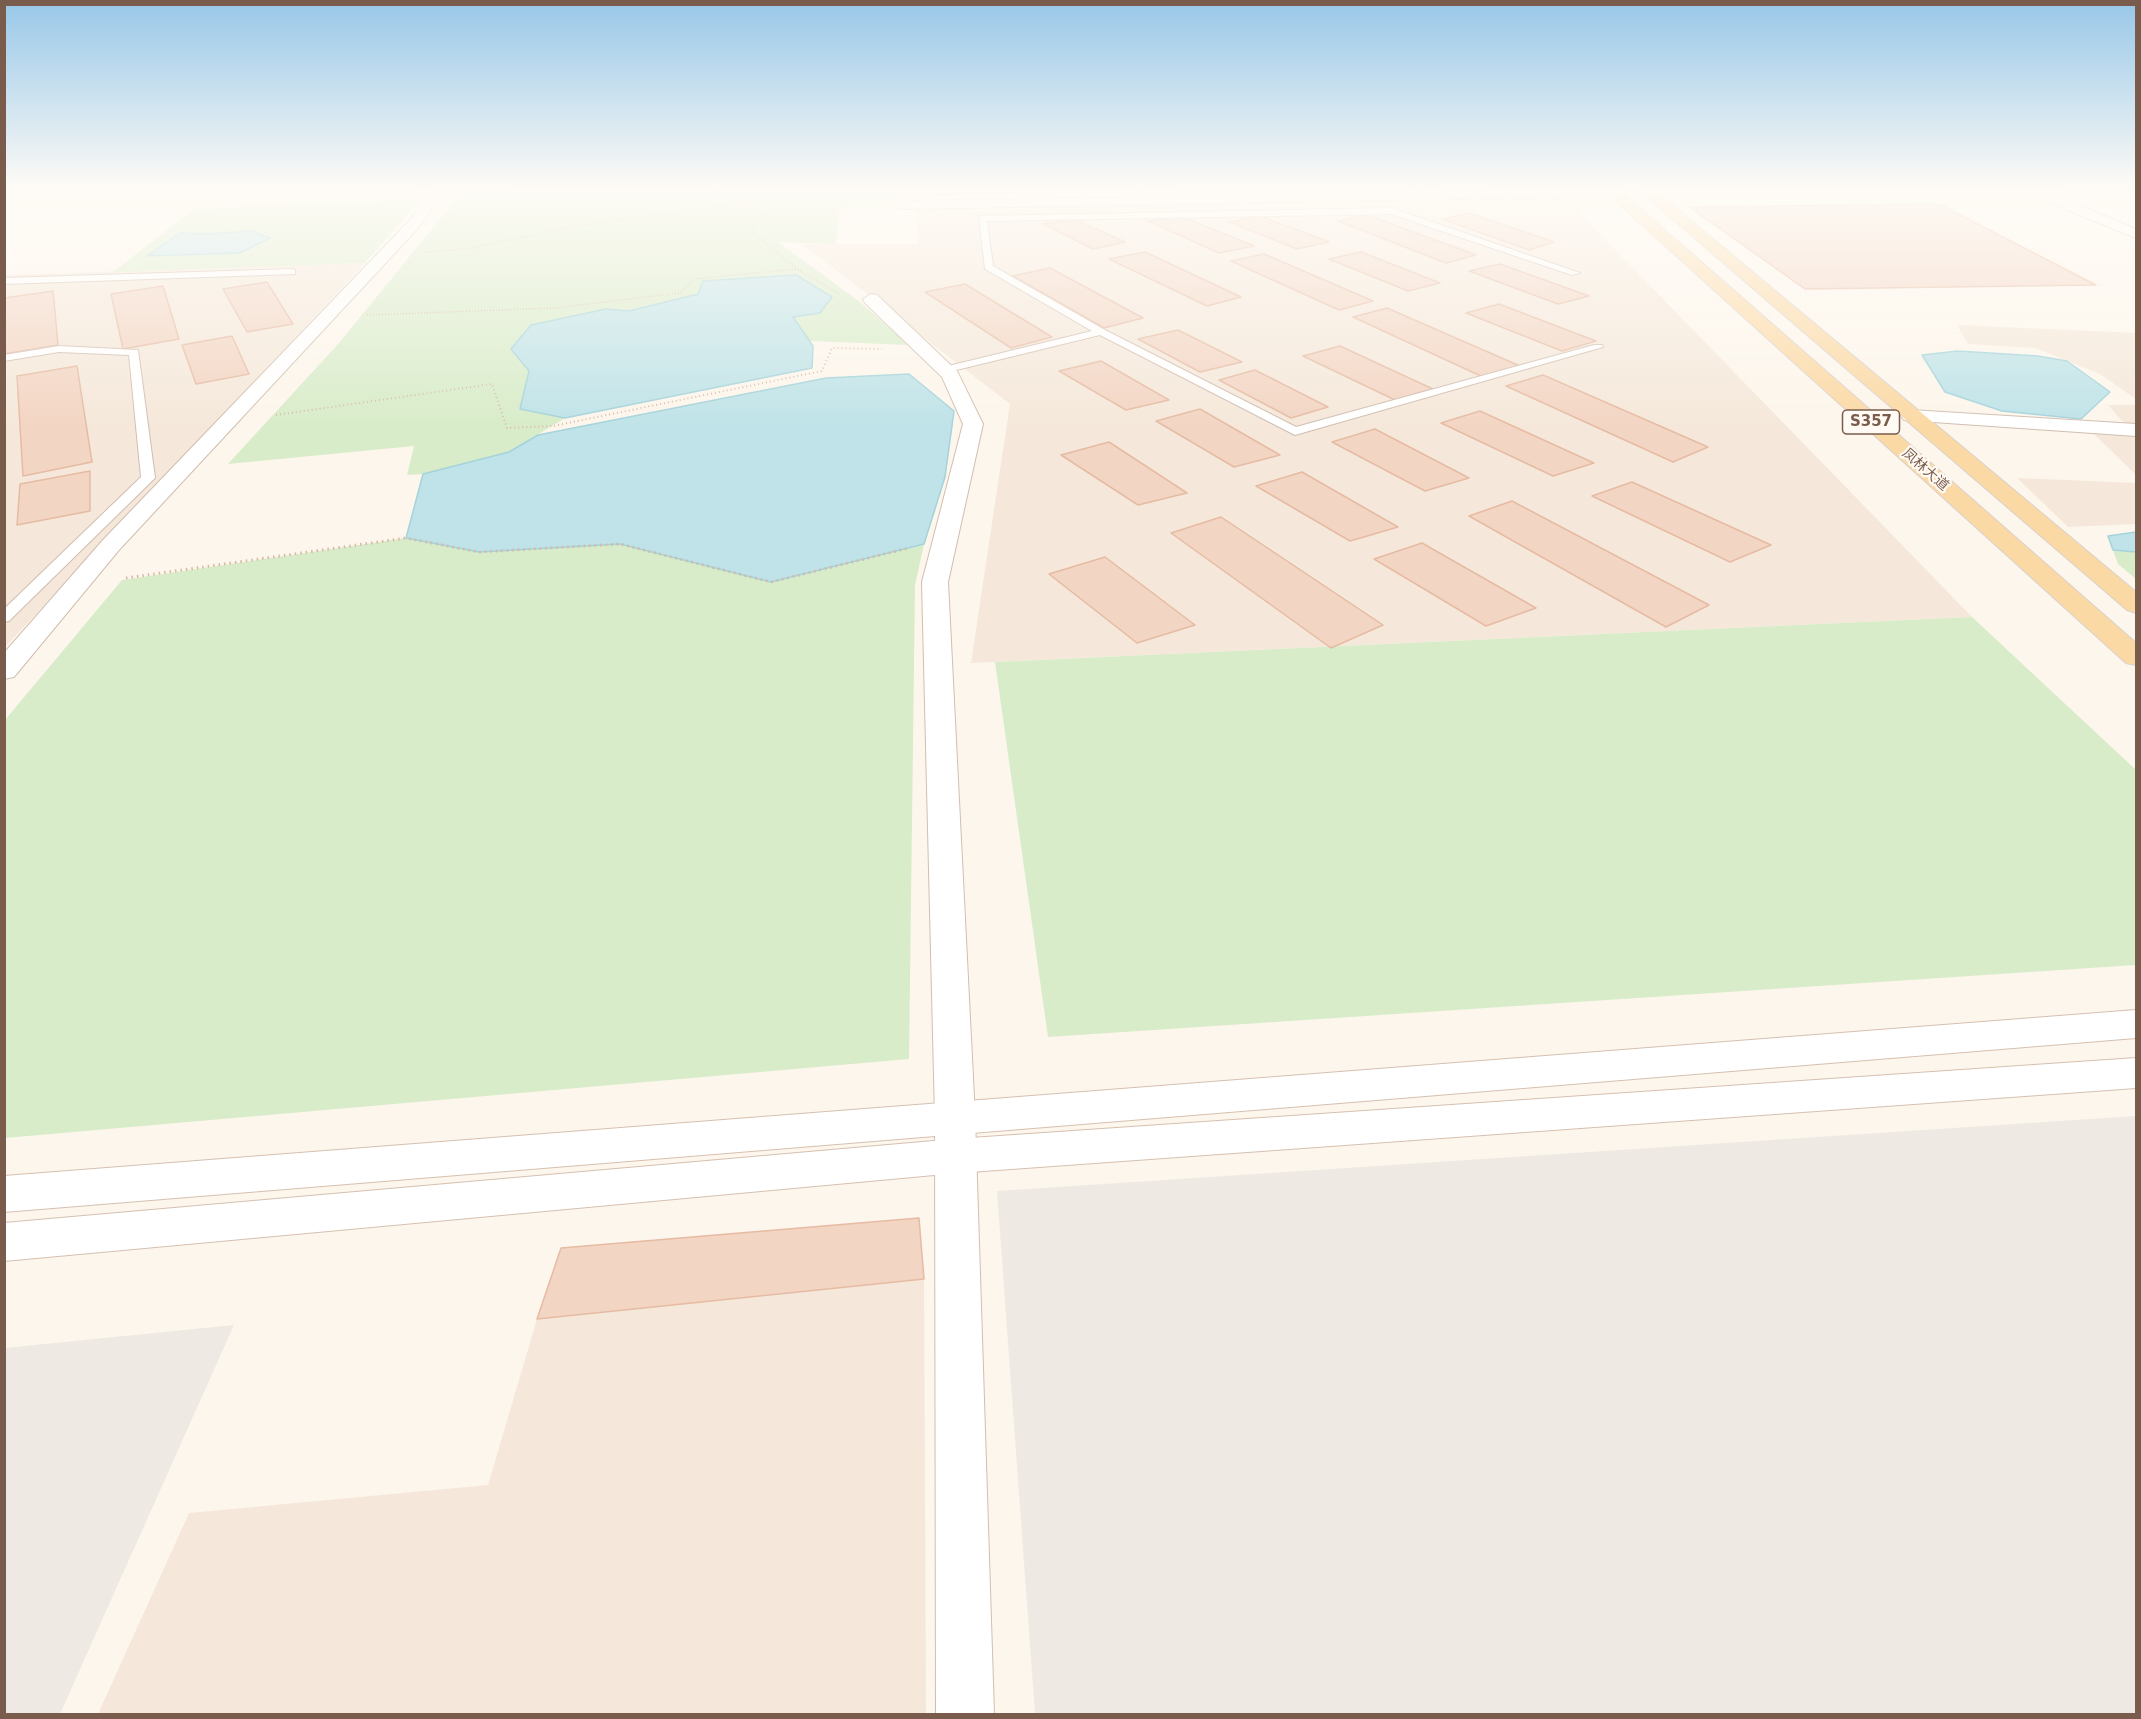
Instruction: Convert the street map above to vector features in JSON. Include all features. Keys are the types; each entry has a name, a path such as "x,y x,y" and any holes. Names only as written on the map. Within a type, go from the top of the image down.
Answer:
{"main road":[{"name":"凤林大道","path":"1696,267 2136,657"},
{"name":"凤林大道","path":"1736,267 2136,605"}],"street":[{"path":"4,671 138,516 374,267"},
{"path":"871,299 950,375 973,424 935,582 955,1137 965,1714"},
{"path":"1911,416 2136,430"},
{"path":"107,518 138,516"},
{"path":"4,1242 955,1137 2136,1024"},
{"path":"4,1194 955,1137 2136,1073"}],"lane":[{"path":"988,267 1101,332 1295,431 1598,347"},
{"path":"1558,267 1575,273"},
{"path":"4,281 292,272"},
{"path":"934,360 1101,332"},
{"path":"4,358 59,349 134,352 148,478 4,618"}],"path":[{"path":"328,316 555,308 680,293 695,279 797,269 845,297 871,299"},
{"path":"228,422 492,384 507,428 553,426 822,371 832,348 934,360"},
{"path":"78,584 406,538 479,552 620,544 771,582 946,539"}],"shaded area":[{"path":"238,267 361,267 5,647 5,275"},
{"path":"832,267 1632,267 1972,617 971,663 1010,404"},
{"path":"1957,325 2136,333 2136,399 2100,374 2035,348 1968,344"},
{"path":"2108,405 2136,405 2136,475 2093,433 2123,422"},
{"path":"2017,478 2136,483 2136,524 2068,527"},
{"path":"2136,1116 2136,1714 1035,1714 997,1191"},
{"path":"924,1279 926,1714 98,1714 189,1513 488,1485 537,1319"},
{"path":"234,1325 60,1714 5,1714 5,1348"}],"green space":[{"path":"119,267 247,267 113,272"},
{"path":"401,267 812,267 860,302 909,345 810,341 793,317 703,281 698,294 629,311 606,309 531,326 511,349 529,371 520,409 565,418 509,452 423,474 407,475 414,446 228,464 339,343"},
{"path":"406,538 479,552 620,544 771,582 924,544 915,585 909,1059 5,1138 5,720 122,580"},
{"path":"2113,550 2136,552 2136,579 2118,564"},
{"path":"1972,617 2136,770 2136,965 1048,1037 995,662"}],"water":[{"path":"796,275 832,297 820,313 793,317 813,346 812,368 565,418 520,409 529,371 511,349 531,325 606,309 629,311 698,294 703,281"},
{"path":"1958,351 2038,356 2067,361 2110,392 2081,419 2002,411 1945,392 1922,355"},
{"path":"909,374 954,411 945,477 924,544 771,582 620,544 479,552 406,538 423,474 509,452 538,435 826,378"},
{"path":"2136,532 2136,552 2113,550 2108,536"}],"building":[{"path":"1126,267 1177,267 1241,297 1207,306"},
{"path":"1245,267 1295,267 1373,301 1339,310"},
{"path":"1349,267 1400,267 1440,283 1408,291"},
{"path":"1486,267 1509,267 1589,296 1558,304 1469,271"},
{"path":"1774,267 2062,267 2096,285 1805,289"},
{"path":"1050,268 1143,318 1104,328 1013,276"},
{"path":"267,282 293,324 247,332 223,289"},
{"path":"965,284 1052,337 1011,348 925,292"},
{"path":"163,286 179,339 123,349 111,294"},
{"path":"53,291 58,345 4,354 4,298"},
{"path":"1499,304 1596,341 1562,351 1466,313"},
{"path":"1387,308 1520,366 1485,378 1353,317"},
{"path":"1178,330 1242,362 1200,372 1138,339"},
{"path":"232,336 249,374 196,384 182,345"},
{"path":"1340,346 1433,389 1395,400 1303,356"},
{"path":"1101,361 1169,400 1126,410 1059,371"},
{"path":"77,366 92,462 23,476 17,376"},
{"path":"1255,370 1328,407 1291,418 1219,380"},
{"path":"1543,375 1708,447 1673,462 1506,386"},
{"path":"1200,409 1280,455 1234,467 1156,421"},
{"path":"1480,411 1594,463 1553,476 1441,423"},
{"path":"1375,429 1469,478 1425,491 1332,442"},
{"path":"1109,442 1187,493 1138,505 1061,455"},
{"path":"90,471 90,511 17,525 20,484"},
{"path":"1302,472 1398,527 1350,541 1256,486"},
{"path":"1632,482 1771,545 1730,562 1592,496"},
{"path":"1512,501 1709,605 1666,627 1469,516"},
{"path":"1221,517 1383,625 1331,648 1171,533"},
{"path":"1422,543 1536,608 1486,626 1374,559"},
{"path":"1105,557 1195,625 1137,643 1049,574"},
{"path":"919,1218 924,1279 537,1319 561,1248"}]}
